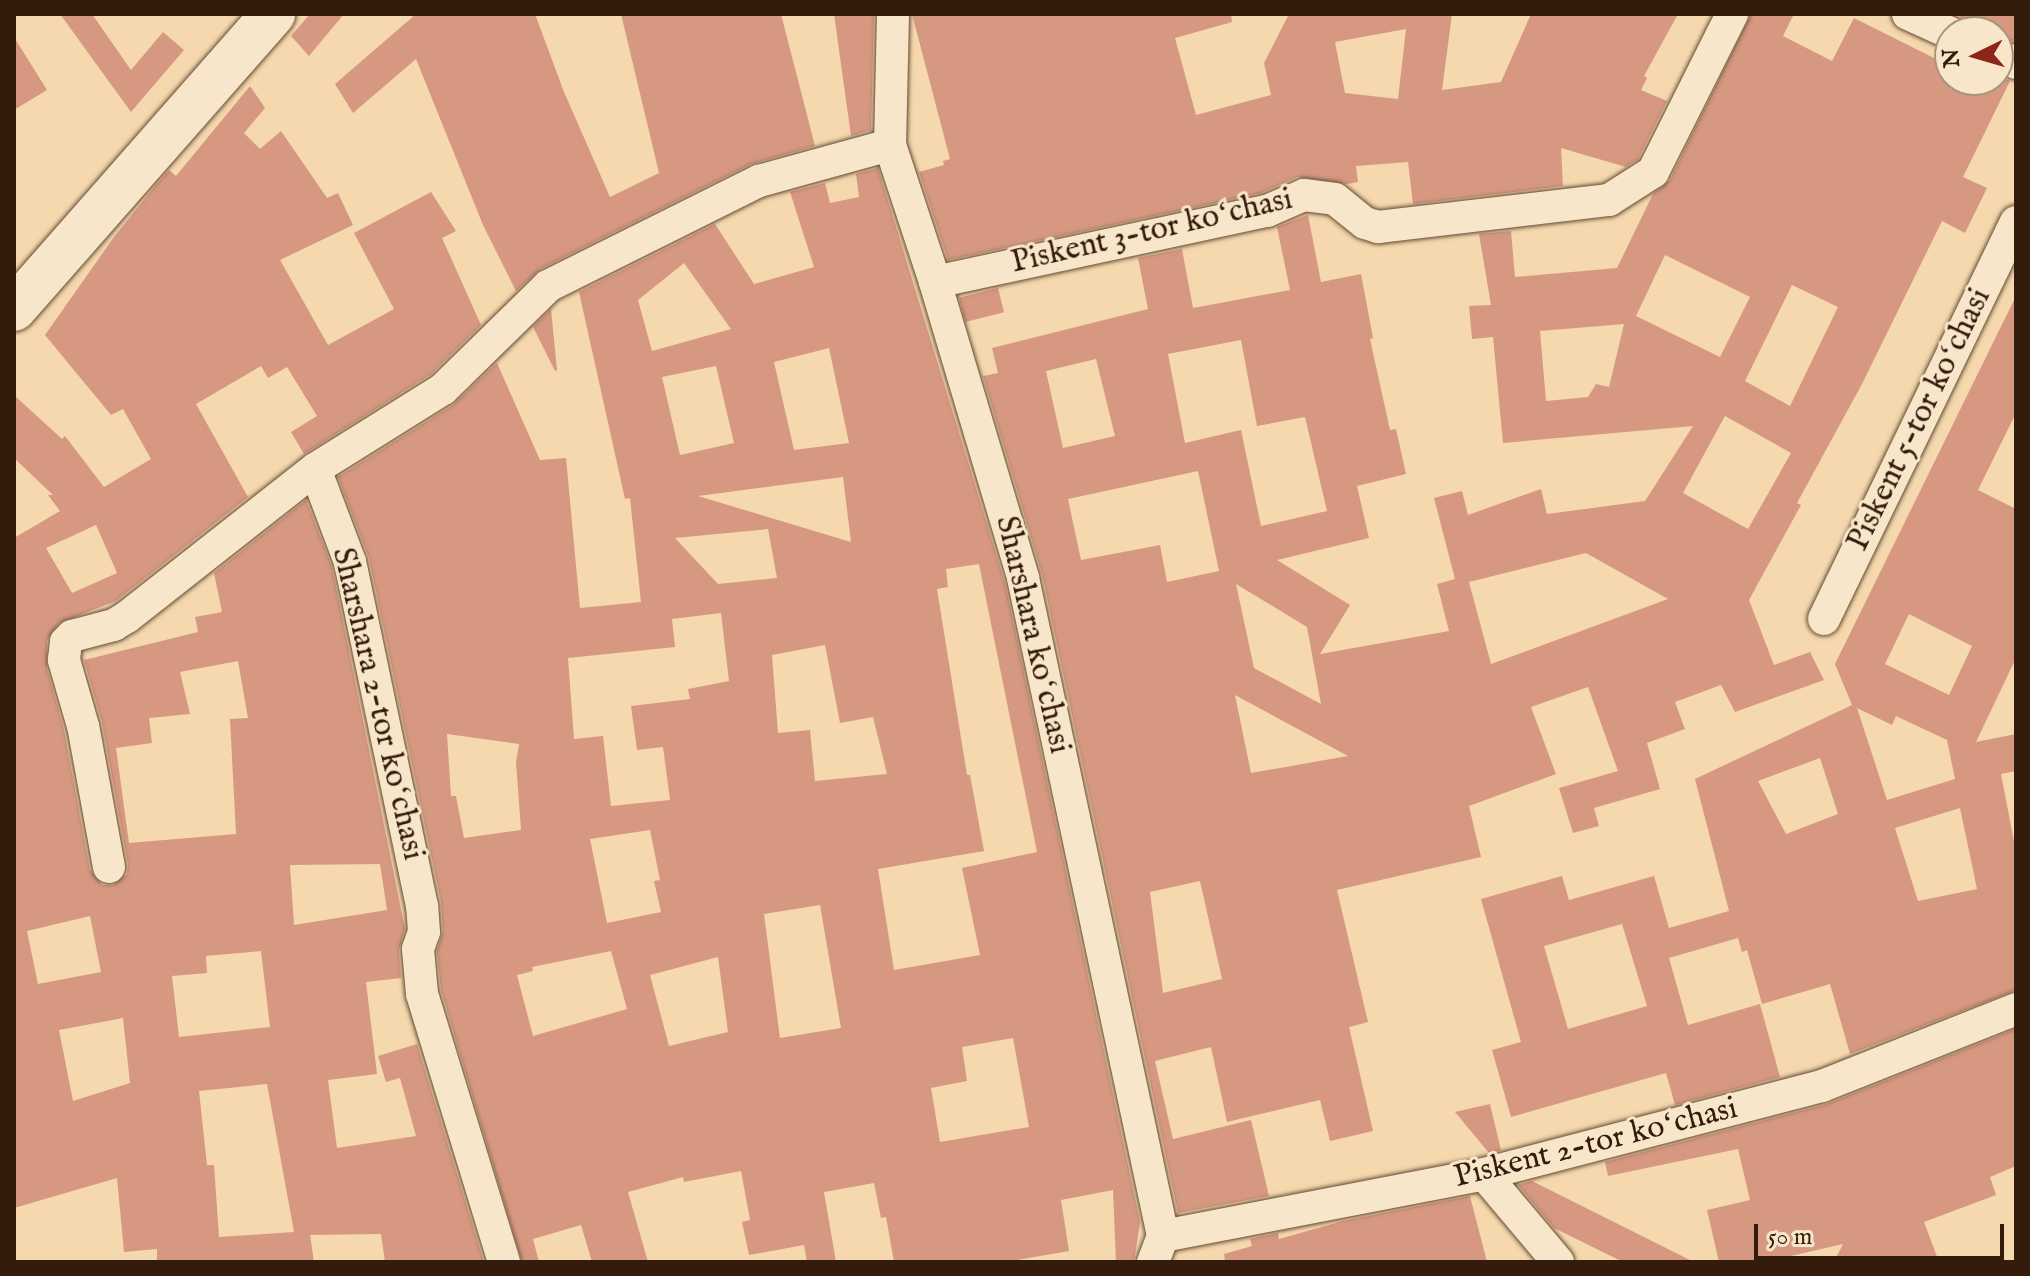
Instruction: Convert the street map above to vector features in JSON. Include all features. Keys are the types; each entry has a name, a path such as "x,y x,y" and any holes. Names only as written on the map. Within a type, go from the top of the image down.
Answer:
{"street":[{"path":"14,309 273,14"},
{"name":"Piskent 3-tor koʻchasi","path":"935,282 1267,211 1304,195 1335,199 1365,223 1378,227 1609,200 1653,172 1732,14"},
{"path":"1908,14 1934,26"},
{"name":"Sharshara koʻchasi","path":"897,18 889,87 890,145 935,282 1023,578 1158,1249"},
{"path":"109,867 83,726 64,660 66,642 72,636 114,625 127,617 315,469 443,389 548,286 759,181 890,145"},
{"name":"Piskent 5-tor koʻchasi","path":"1824,619 2016,222"},
{"name":"Sharshara 2-tor koʻchasi","path":"315,469 350,562 422,906 424,932 418,949 422,994 504,1262"},
{"name":"Piskent 2-tor koʻchasi","path":"1158,1249 1484,1174 1822,1086 2016,1009"},
{"path":"1484,1174 1558,1262"}],"building":[{"path":"60,14 92,14 131,70 163,32 184,50 131,112"},
{"path":"310,14 344,14 309,56 291,36"},
{"path":"416,14 535,14 564,92 610,197 659,173 621,14 781,14 815,146 751,164 540,269 516,291 483,225 416,59 353,113 335,84"},
{"path":"834,14 874,14 871,130 851,136"},
{"path":"912,14 1231,14 1232,22 1175,38 1196,115 1271,95 1264,63 1289,14 1452,14 1442,90 1501,82 1531,14 1678,14 1644,76 1647,78 1641,90 1667,101 1638,159 1626,167 1561,148 1563,186 1413,204 1408,162 1356,166 1358,182 1347,184 1297,177 1261,193 948,260 919,172 944,165 943,161 950,159","holes":["1406,29 1398,99 1345,93 1335,42"]},
{"path":"1751,14 1794,14 1783,36 1832,61 1854,18 1934,58 1934,96 2003,96 1963,177 1987,188 1965,233 1942,221 1862,384 1797,503 1801,505 1749,600 1774,665 1810,652 1824,680 1735,712 1721,685 1675,702 1685,729 1647,743 1660,789 1594,808 1599,826 1573,833 1559,788 1618,771 1588,687 1531,707 1556,774 1469,806 1481,857 1337,890 1368,1022 1349,1027 1373,1131 1330,1141 1320,1100 1227,1122 1211,1047 1155,1061 1173,1139 1251,1120 1269,1196 1178,1213 1042,574 983,376 998,373 992,348 1148,309 1138,258 1182,249 1193,308 1290,290 1277,227 1308,215 1321,282 1361,274 1373,338 1370,339 1390,430 1396,429 1406,474 1357,486 1369,538 1277,560 1350,605 1320,654 1449,631 1437,584 1455,579 1434,498 1462,491 1468,515 1541,489 1547,514 1645,501 1693,426 1503,443 1493,337 1472,339 1469,306 1491,305 1479,234 1511,231 1515,277 1617,268 1653,194 1670,180","holes":["1665,255 1750,297 1720,357 1636,316","1792,285 1838,307 1790,406 1745,381","1624,324 1609,387 1596,384 1588,397 1546,401 1540,331","1241,340 1257,426 1305,417 1327,511 1261,526 1241,430 1185,443 1168,354","1096,359 1115,436 1063,448 1046,371","1725,416 1791,453 1748,529 1683,493","1198,471 1219,571 1167,582 1160,545 1081,560 1068,499","1586,553 1668,599 1491,664 1469,582","1236,584 1307,627 1321,704 1254,668","1235,695 1348,756 1251,773","1200,881 1222,979 1163,993 1150,892"]},
{"path":"2016,14 2016,42 2014,16 1960,16"},
{"path":"14,37 47,90 14,110"},
{"path":"250,86 265,108 244,133 260,149 281,131 327,198 338,193 353,225 280,260 328,345 394,309 354,233 431,192 456,231 442,238 481,325 431,374 304,454 291,432 317,416 287,367 268,378 261,366 196,404 248,497 116,601 59,623 47,640 47,669 64,730 90,870 102,885 113,885 127,874 128,864 102,722 84,660 198,632 195,617 222,612 214,573 306,500 332,567 405,929 399,950 401,978 366,982 377,1074 328,1080 337,1148 416,1136 400,1078 386,1082 378,1056 417,1044 484,1262 385,1262 381,1234 310,1235 314,1262 157,1262 157,1249 124,1252 117,1178 14,1208 14,538 60,511 48,495 53,495 14,458 14,395 62,439 65,436 104,487 151,459 123,409 111,415 45,335 114,237 156,185 169,170 176,176","holes":["96,525 117,573 72,593 46,548","238,661 248,718 230,719 236,834 129,843 116,748 152,743 149,718 190,714 180,672","380,864 387,910 294,925 290,865","90,916 101,972 38,984 27,931","261,951 270,1027 179,1037 172,976 207,973 206,956","123,1018 130,1083 73,1101 59,1030","267,1084 294,1232 219,1237 214,1165 207,1165 199,1091"]},
{"path":"878,168 1005,583 1140,1222 1134,1262 1116,1262 1113,1190 1061,1200 1069,1251 1006,1262 894,1262 886,1217 881,1218 874,1183 824,1192 836,1262 807,1262 804,1245 749,1255 742,1222 750,1220 741,1171 684,1182 683,1177 628,1192 648,1262 592,1262 581,1225 533,1239 539,1262 522,1262 441,990 437,951 443,931 441,902 369,558 338,477 453,405 497,363 540,460 566,458 580,608 641,602 630,498 625,499 579,292 715,224 754,284 814,267 790,192 825,183 830,203 859,197 856,174","holes":["684,263 731,329 652,351 638,300","829,348 849,443 794,450 774,362","716,366 734,443 680,455 662,377","843,477 851,542 698,496","768,529 777,578 718,584 675,538","979,564 1037,852 962,868 980,955 894,970 878,869 984,851 970,775 967,775 937,589 948,587 946,569","721,613 729,681 688,689 690,699 631,706 637,750 663,747 670,800 611,806 603,736 574,739 568,658 675,647 672,619","825,645 840,723 873,717 887,774 815,781 810,730 778,733 772,655","447,734 519,744 516,762 521,830 464,838 456,796 451,796","650,830 660,880 654,881 661,912 607,923 590,839","820,905 841,1028 780,1038 764,914","611,951 627,1009 533,1036 517,975 533,971 532,967","718,957 728,1032 669,1046 650,975","1013,1038 1029,1127 940,1142 931,1088 967,1081 962,1047"]},
{"path":"998,288 1004,312 965,322 959,298"},
{"path":"2016,296 2016,413 1978,490 2016,509 2016,658 1976,742 2016,734 2016,771 2001,774 2016,852 2016,990 1850,1054 1830,984 1762,1004 1747,950 1742,952 1738,938 1669,958 1688,1025 1760,1004 1780,1077 1675,1105 1666,1073 1511,1117 1492,1050 1521,1042 1481,899 1562,876 1569,900 1654,876 1669,928 1729,911 1695,779 1852,705 1835,664","holes":["1909,614 1972,646 1949,695 1885,664","1857,708 1892,725 1896,716 1947,740 1955,779 1887,800","1820,758 1838,814 1786,834 1758,781","1960,808 1977,889 1918,901 1895,828","1622,924 1647,1006 1568,1029 1544,946"]},
{"path":"551,309 557,370 555,371 533,327"},
{"path":"2016,1029 2016,1166 1990,1177 1996,1195 1924,1222 1939,1262 1834,1262 1843,1244 1765,1262 1719,1262 1707,1210 1750,1200 1738,1149 1608,1176 1605,1162 1827,1104"},
{"path":"1490,1104 1501,1150 1489,1153 1455,1112"},
{"path":"1532,1181 1694,1262 1623,1262 1554,1228 1518,1185"},
{"path":"1470,1196 1487,1262 1225,1262 1224,1254 1252,1246 1250,1239 1278,1233 1279,1239 1343,1221"}]}
